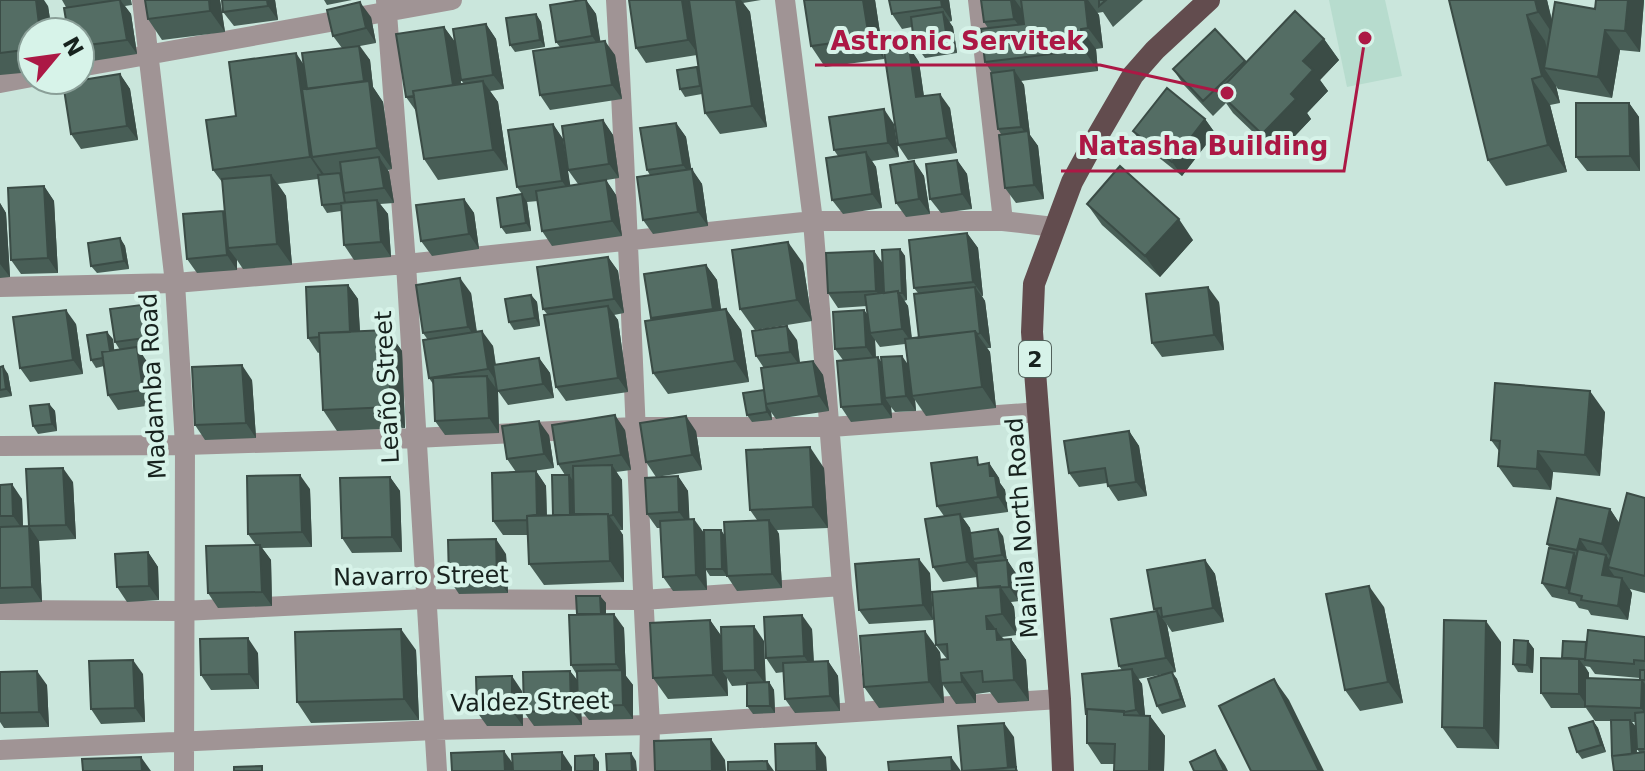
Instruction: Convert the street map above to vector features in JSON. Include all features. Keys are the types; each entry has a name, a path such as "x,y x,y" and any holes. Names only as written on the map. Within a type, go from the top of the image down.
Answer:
{"highway":[{"name":"Manila North Road","path":"1063,771 1032,332 1034,284 1078,171 1133,75 1209,0"}],"street":[{"name":"Madamba Road","path":"142,0 175,283 185,445 184,771"},
{"path":"96,64 387,6 452,0"},
{"path":"616,0 630,240 634,427 650,725 649,771"},
{"path":"785,0 813,221 842,586 856,711"},
{"path":"978,0 1003,221"},
{"name":"Leaño Street","path":"387,6 437,771"},
{"path":"0,287 175,283 406,264 813,221 1003,221 1054,227"},
{"path":"0,446 185,445 634,427 831,427 1039,412"},
{"name":"Navarro Street","path":"0,610 183,611 425,599 643,600 842,586"},
{"name":"Valdez Street","path":"0,750 435,730 650,725 1060,699"}],"shaded area":[{"path":"1329,0 1385,0 1402,76 1347,87"}],"building":[{"path":"0,0 36,0 38,16 16,16 16,51 0,53"},
{"path":"120,0 127,40 96,44 96,16 65,16 64,8"},
{"path":"145,0 209,0 210,11 148,19"},
{"path":"222,0 267,0 268,6 223,12"},
{"path":"586,0 592,36 556,42 550,5"},
{"path":"629,0 682,0 688,40 636,48"},
{"path":"689,0 736,0 752,106 705,113"},
{"path":"804,0 863,0 869,38 811,46"},
{"path":"889,0 941,0 942,7 892,14"},
{"path":"981,0 1011,0 1014,19 984,22"},
{"path":"1021,0 1085,0 1088,28 1081,29 1084,50 985,62 981,29 1024,24"},
{"path":"1449,0 1535,0 1538,12 1527,15 1542,76 1532,79 1548,145 1488,160"},
{"path":"1596,0 1628,0 1625,31 1605,30 1598,77 1544,68 1555,2 1595,9"},
{"path":"360,2 366,28 333,36 327,10"},
{"path":"1295,11 1324,39 1303,61 1313,70 1291,94 1296,99 1262,134 1218,92"},
{"path":"943,12 947,39 914,43 911,17"},
{"path":"536,14 540,40 510,45 506,18"},
{"path":"486,24 493,75 461,80 453,29"},
{"path":"444,27 453,85 413,91 414,96 406,97 396,34"},
{"path":"1215,29 1245,61 1203,101 1173,69"},
{"path":"605,41 612,85 540,95 533,51"},
{"path":"359,46 364,81 307,89 302,53"},
{"path":"909,47 916,97 940,94 947,138 898,145 884,51"},
{"path":"296,53 310,157 213,170 206,120 236,116 229,62"},
{"path":"697,67 700,86 680,89 677,70"},
{"path":"1014,70 1021,127 998,129 991,73"},
{"path":"120,74 127,126 71,134 65,96 96,96 96,78"},
{"path":"369,81 377,148 312,157 302,89"},
{"path":"483,81 493,150 424,159 413,91"},
{"path":"1167,88 1205,119 1172,162 1133,131"},
{"path":"1576,103 1629,103 1630,156 1576,157"},
{"path":"884,109 888,143 834,150 829,117"},
{"path":"603,120 609,164 568,170 562,126"},
{"path":"676,123 683,165 647,170 640,128"},
{"path":"553,124 562,181 517,187 508,130"},
{"path":"1028,131 1034,185 1005,188 999,135"},
{"path":"866,152 872,194 832,200 826,158"},
{"path":"379,157 384,188 344,193 340,162"},
{"path":"957,160 962,194 930,199 926,164"},
{"path":"914,161 919,199 896,203 890,165"},
{"path":"1120,166 1179,219 1145,256 1087,204"},
{"path":"692,169 698,212 643,220 637,177"},
{"path":"340,173 345,203 322,205 318,175"},
{"path":"271,175 277,244 228,248 222,179"},
{"path":"606,180 612,221 542,231 536,191"},
{"path":"44,186 48,258 11,260 8,188"},
{"path":"522,194 526,223 501,227 497,198"},
{"path":"464,199 469,234 421,241 416,205"},
{"path":"377,200 381,242 344,245 341,203"},
{"path":"223,211 227,255 187,259 183,214"},
{"path":"967,233 973,282 914,288 909,240"},
{"path":"120,238 124,261 91,266 88,243"},
{"path":"788,242 797,300 740,309 732,250"},
{"path":"900,249 902,293 884,293 882,250"},
{"path":"874,251 876,291 828,293 826,253"},
{"path":"608,257 614,299 543,309 537,267"},
{"path":"706,265 713,309 651,318 644,274"},
{"path":"460,278 468,327 423,333 416,285"},
{"path":"348,285 350,332 319,333 319,337 308,338 306,287"},
{"path":"975,287 980,333 975,331 919,338 914,294"},
{"path":"1208,287 1214,335 1152,343 1146,294"},
{"path":"898,291 902,329 870,333 865,295"},
{"path":"531,295 535,318 509,322 505,299"},
{"path":"141,305 145,338 115,342 110,309"},
{"path":"608,306 618,378 556,387 544,315"},
{"path":"726,309 735,361 653,373 645,321"},
{"path":"66,310 73,360 20,368 13,317"},
{"path":"864,310 866,347 835,349 833,312"},
{"path":"787,326 790,352 756,356 752,331"},
{"path":"387,330 391,407 323,410 319,333"},
{"path":"482,331 488,369 429,378 423,340"},
{"path":"975,331 982,387 912,396 905,339"},
{"path":"107,332 110,351 102,352 103,358 91,360 87,335"},
{"path":"137,347 143,390 108,395 102,352"},
{"path":"902,356 906,396 885,398 881,357"},
{"path":"878,357 882,404 841,407 837,361"},
{"path":"539,358 543,384 497,391 493,365"},
{"path":"813,361 819,396 766,404 761,368"},
{"path":"242,365 246,423 195,425 192,367"},
{"path":"3,366 6,389 0,390 0,367"},
{"path":"487,376 489,418 435,421 433,378"},
{"path":"1495,383 1590,391 1585,455 1538,451 1537,469 1498,466 1500,441 1491,440"},
{"path":"764,390 767,412 747,415 743,393"},
{"path":"49,404 52,424 33,426 30,406"},
{"path":"615,415 621,455 558,464 552,425"},
{"path":"686,416 692,455 646,462 640,423"},
{"path":"539,421 544,454 507,459 502,426"},
{"path":"1129,431 1136,482 1108,486 1105,468 1069,473 1064,441"},
{"path":"810,447 813,507 750,510 746,450"},
{"path":"977,457 978,465 989,463 990,476 995,476 998,497 937,506 931,463"},
{"path":"612,465 613,515 574,514 573,466"},
{"path":"63,468 66,525 29,526 26,469"},
{"path":"536,471 537,515 527,516 527,520 493,521 492,473"},
{"path":"300,475 302,532 248,534 247,476"},
{"path":"552,475 569,475 570,515 553,515"},
{"path":"678,476 679,512 647,514 645,478"},
{"path":"390,477 392,537 342,538 340,478"},
{"path":"12,484 13,516 0,516 0,485"},
{"path":"1627,493 1645,498 1645,576 1608,567"},
{"path":"1557,498 1610,509 1602,544 1580,539 1577,550 1547,544"},
{"path":"608,514 610,561 529,564 527,516"},
{"path":"960,514 967,562 933,567 925,519"},
{"path":"694,519 696,575 663,577 660,521"},
{"path":"769,520 772,574 727,576 724,522"},
{"path":"29,526 32,587 0,588 0,527"},
{"path":"998,529 1002,555 973,559 970,533"},
{"path":"704,530 721,530 722,569 705,569"},
{"path":"496,539 497,578 449,579 448,540"},
{"path":"260,545 262,592 208,593 206,546"},
{"path":"1549,548 1574,553 1566,588 1542,583"},
{"path":"1578,549 1606,555 1602,575 1622,578 1618,606 1581,600 1582,596 1569,593"},
{"path":"148,552 149,586 117,587 115,554"},
{"path":"919,559 923,605 859,610 855,564"},
{"path":"1007,560 1009,587 978,588 976,563"},
{"path":"1205,560 1213,608 1162,617 1161,608 1154,609 1147,570"},
{"path":"1000,586 1002,614 986,616 987,629 996,629 997,640 1011,639 1014,680 983,682 982,671 961,673 962,682 941,683 939,660 948,659 947,644 936,645 932,592"},
{"path":"1369,586 1388,682 1345,690 1326,594"},
{"path":"576,596 600,596 601,614 577,614"},
{"path":"1157,611 1166,658 1119,666 1111,619"},
{"path":"614,614 616,664 571,665 569,615"},
{"path":"802,615 804,656 766,658 764,617"},
{"path":"710,620 713,675 653,678 650,623"},
{"path":"1444,620 1486,621 1484,728 1442,727"},
{"path":"754,626 755,670 722,671 721,627"},
{"path":"401,629 404,699 297,702 295,632"},
{"path":"1588,630 1645,637 1645,661 1634,660 1634,664 1585,660"},
{"path":"925,631 929,682 864,687 860,636"},
{"path":"248,638 249,674 201,675 200,639"},
{"path":"1514,640 1528,641 1527,665 1513,664"},
{"path":"1563,641 1586,642 1585,659 1562,658"},
{"path":"1541,658 1579,659 1579,694 1541,693"},
{"path":"133,660 135,708 91,709 89,661"},
{"path":"828,661 830,696 785,699 783,663"},
{"path":"1132,669 1136,710 1087,709 1086,715 1082,674"},
{"path":"622,670 623,705 578,706 577,671"},
{"path":"1640,670 1645,670 1645,680 1640,680"},
{"path":"37,671 39,712 0,713 0,672"},
{"path":"570,671 571,710 524,712 523,672"},
{"path":"1172,672 1181,699 1157,706 1148,679"},
{"path":"512,676 512,711 477,712 476,677"},
{"path":"1585,678 1642,680 1641,708 1585,706"},
{"path":"1274,679 1319,771 1251,771 1219,706"},
{"path":"769,682 770,706 747,706 747,683"},
{"path":"1087,709 1150,716 1149,771 1114,771 1115,744 1087,743"},
{"path":"1645,712 1645,749 1637,749 1635,713"},
{"path":"1611,720 1630,720 1632,754 1612,756"},
{"path":"1593,721 1601,745 1577,752 1569,728"},
{"path":"1004,723 1008,768 962,771 958,726"},
{"path":"711,739 712,771 655,771 654,741"},
{"path":"816,743 817,771 776,771 775,744"},
{"path":"1215,750 1224,771 1194,771 1190,762"},
{"path":"504,751 505,771 452,771 451,753"},
{"path":"562,752 562,771 513,771 512,754"},
{"path":"1645,752 1645,771 1614,771 1612,756"},
{"path":"631,753 632,771 607,771 606,754"},
{"path":"594,755 594,771 575,771 575,756"},
{"path":"141,757 142,771 83,771 82,759"},
{"path":"951,757 952,771 889,771 888,762"},
{"path":"767,761 768,771 728,771 728,762"},
{"path":"262,766 262,771 234,771 234,767"},
{"path":"1016,767 1016,771 966,771"}],"place":[{"name":"Natasha Building","path":"1365,38"},
{"name":"Astronic Servitek","path":"1227,93"}]}
